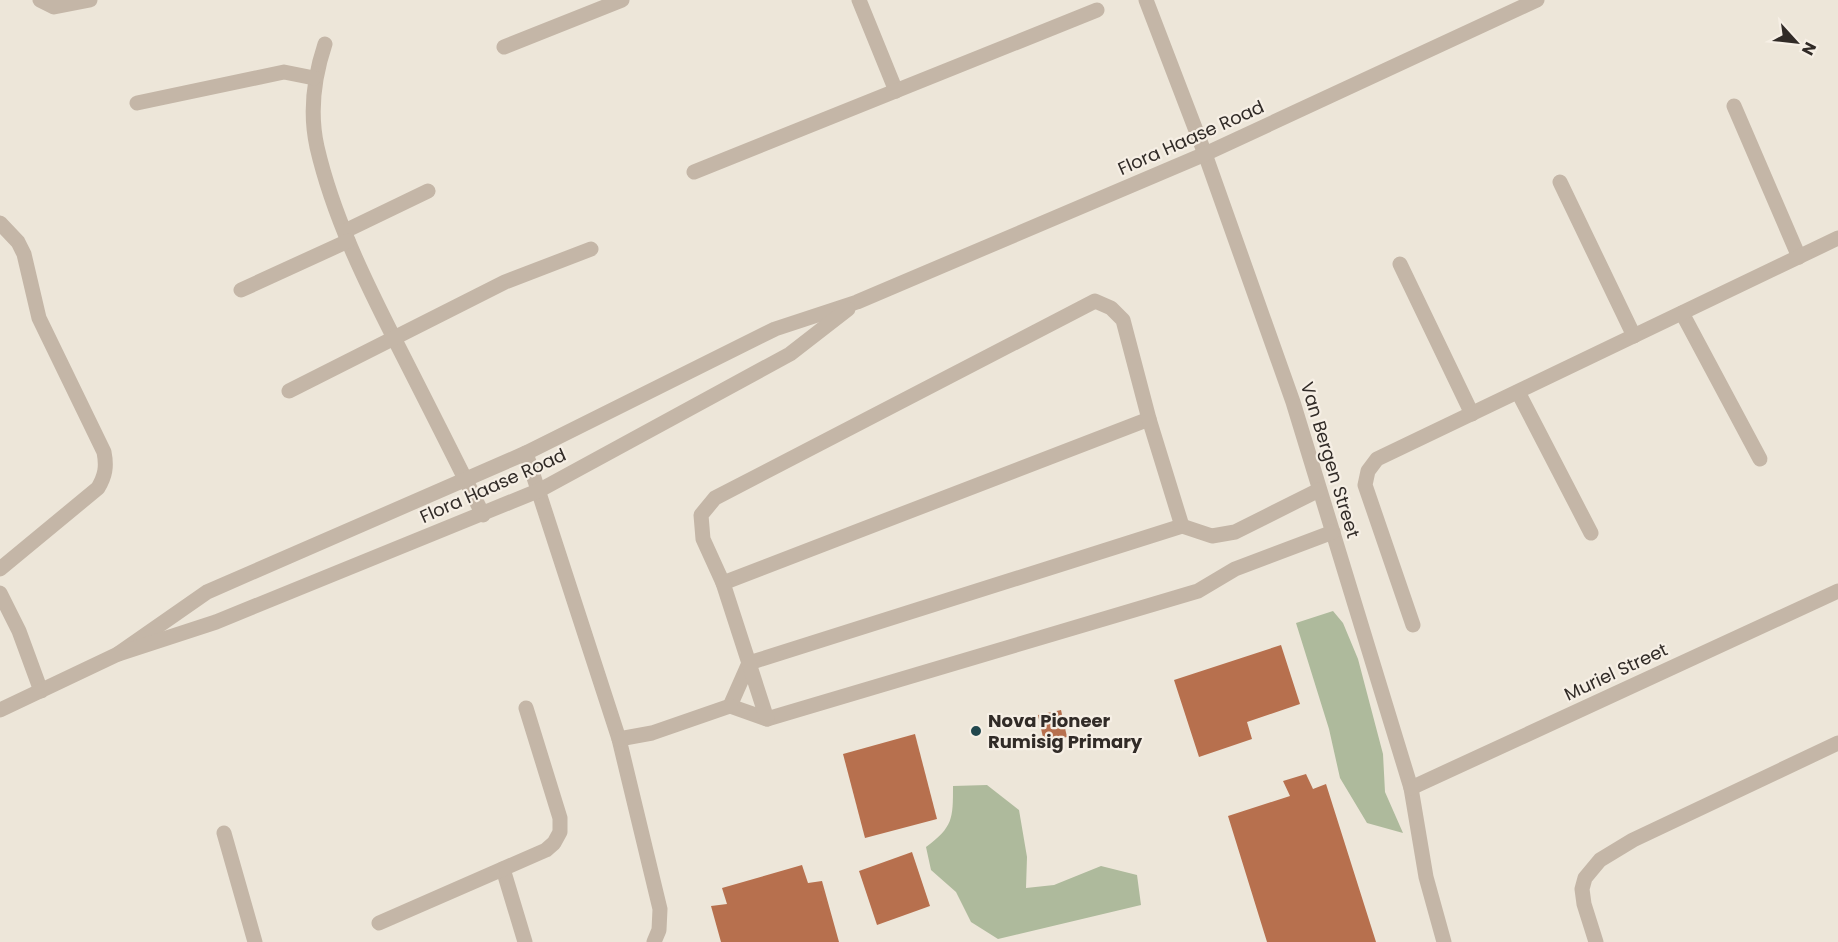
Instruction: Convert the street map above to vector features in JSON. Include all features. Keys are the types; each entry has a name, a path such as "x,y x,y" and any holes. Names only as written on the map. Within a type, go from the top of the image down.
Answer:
{"street":[{"path":"40,0 54,7 90,0"},
{"path":"504,47 622,0"},
{"path":"859,0 896,91"},
{"name":"Van Bergen Street","path":"1146,0 1205,154 1293,402 1411,788 1426,877 1444,942"},
{"name":"Flora Haase Road","path":"118,654 207,592 526,453 775,329 857,302 1205,154 1537,0"},
{"path":"694,172 1097,10"},
{"path":"325,44 314,78 317,146 346,236 355,259 483,515"},
{"path":"137,103 284,72 314,78"},
{"path":"1734,106 1799,257"},
{"path":"1560,182 1634,336"},
{"path":"242,290 428,191"},
{"path":"0,223 18,242 24,254 39,318 104,452 106,464 104,478 98,488 0,569"},
{"path":"1413,626 1365,484 1368,471 1377,459 1838,238"},
{"path":"289,391 505,282 591,249"},
{"path":"1400,264 1472,414"},
{"path":"767,719 723,583 703,539 701,515 715,498 1095,300 1111,308 1123,320 1149,419 1182,526"},
{"name":"Flora Haase Road","path":"0,710 118,654 216,622 540,490 790,354 857,302"},
{"path":"1682,313 1760,459"},
{"path":"1518,392 1591,532"},
{"path":"723,583 1149,419"},
{"path":"526,453 540,490 619,739 660,909 659,930 654,942"},
{"path":"730,706 748,663 1182,526 1212,536 1235,532 1319,490"},
{"path":"619,739 652,733 730,706 767,719 1198,591 1235,569 1333,532"},
{"name":"Muriel Street","path":"1411,788 1838,591"},
{"path":"0,593 19,631 41,691"},
{"path":"379,923 503,870 546,850 554,843 560,832 560,818 525,708"},
{"path":"1596,942 1584,904 1582,888 1585,878 1600,860 1633,840 1838,743"},
{"path":"224,833 255,942"},
{"path":"503,870 525,942"}],"green space":[{"path":"1333,611 1343,623 1358,659 1383,754 1385,792 1403,833 1367,823 1340,778 1329,729 1296,623"},
{"path":"987,785 1019,810 1027,857 1026,888 1054,885 1101,866 1137,875 1141,905 998,939 971,922 956,892 931,870 926,847 942,834 950,821 953,786"}],"building":[{"path":"1281,645 1300,704 1247,722 1252,739 1199,757 1174,680"},
{"path":"1061,710 1067,737 1044,742 1038,715"},
{"path":"915,734 937,819 865,838 843,754"},
{"path":"1306,774 1313,789 1326,784 1376,942 1267,942 1228,816 1290,796 1283,781"},
{"path":"912,852 930,906 877,925 859,871"},
{"path":"802,865 808,883 822,881 839,942 721,942 711,906 727,904 722,888"}],"place":[{"name":"Nova Pioneer Rumisig Primary","path":"976,731"}]}
